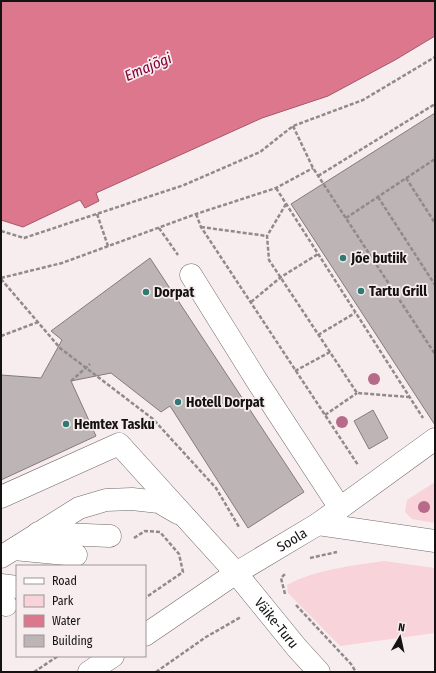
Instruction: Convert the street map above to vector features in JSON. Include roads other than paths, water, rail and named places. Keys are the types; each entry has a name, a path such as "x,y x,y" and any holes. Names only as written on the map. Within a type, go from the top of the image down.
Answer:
{"street":[{"path":"191,275 263,377 340,508"},
{"name":"Soola","path":"146,633 236,573 318,524 371,485 431,431"},
{"name":"Väike-Turu","path":"1,497 119,444 236,573 318,672"},
{"path":"8,560 38,533 79,508 106,500 132,499 159,502 184,516"},
{"path":"318,524 435,541"},
{"path":"38,533 110,536"},
{"path":"8,560 76,555"},
{"path":"89,672 112,657"}],"water":[{"name":"Emajõgi","path":"1,1 435,1 435,36 395,60 328,96 262,118 96,193 99,201 85,208 80,200 23,227 1,220"}],"place":[{"name":"Jõe butiik","path":"343,258"},
{"name":"Tartu Grill","path":"361,291"},
{"name":"Dorpat","path":"146,292"},
{"name":"Hotell Dorpat","path":"178,402"},
{"name":"Hemtex Tasku","path":"66,424"}]}
